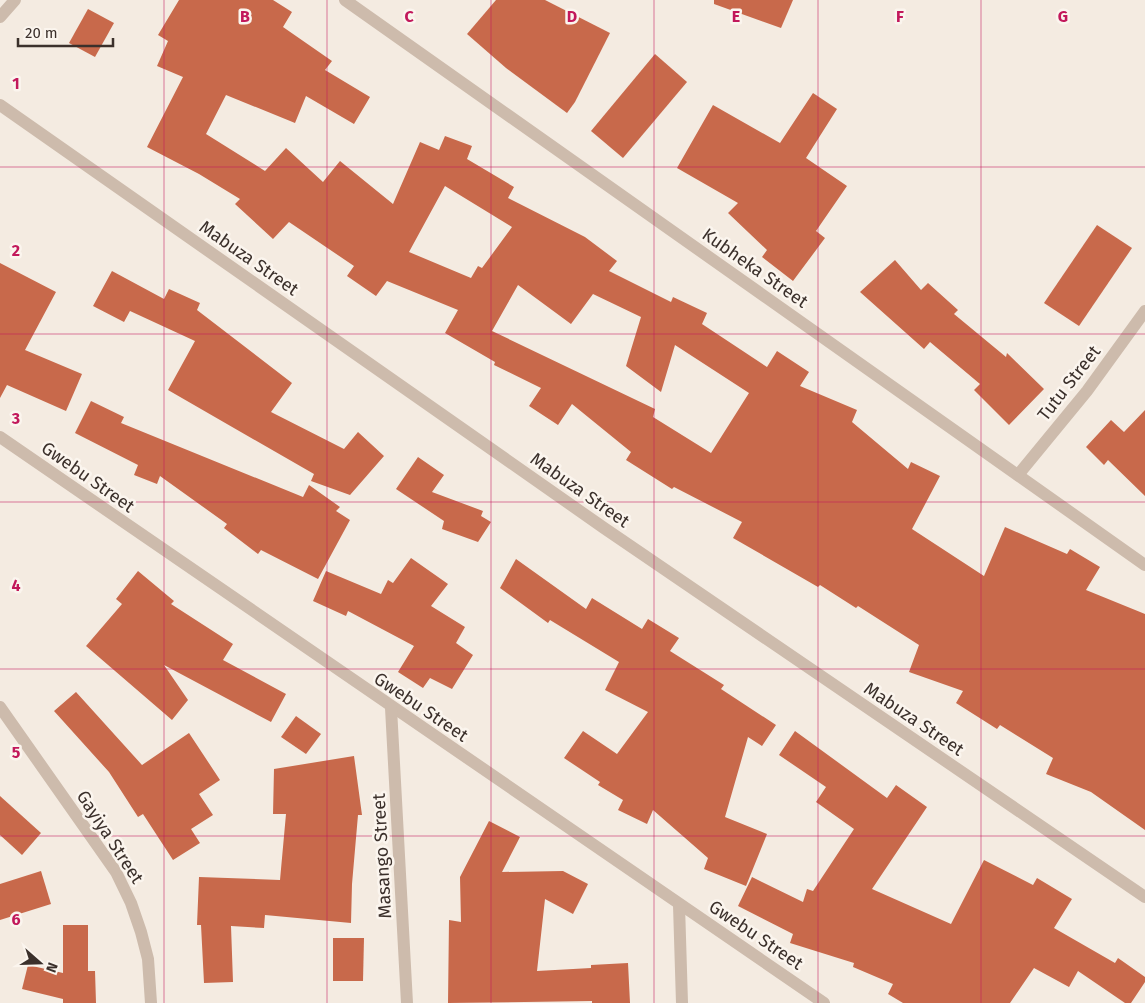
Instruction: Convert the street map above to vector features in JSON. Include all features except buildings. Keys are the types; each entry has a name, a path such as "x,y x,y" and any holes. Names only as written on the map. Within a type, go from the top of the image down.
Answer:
{"street":[{"path":"0,17 15,0"},
{"name":"Kubheka Street","path":"345,0 1145,564"},
{"name":"Mabuza Street","path":"0,105 604,528 1145,897"},
{"name":"Tutu Street","path":"1018,475 1087,391 1145,311"},
{"name":"Gwebu Street","path":"0,437 391,708 824,1003"},
{"name":"Gayiya Street","path":"0,707 120,880 131,903 146,950 151,1003"},
{"name":"Masango Street","path":"391,708 407,1003"},
{"path":"679,905 682,1003"}]}
